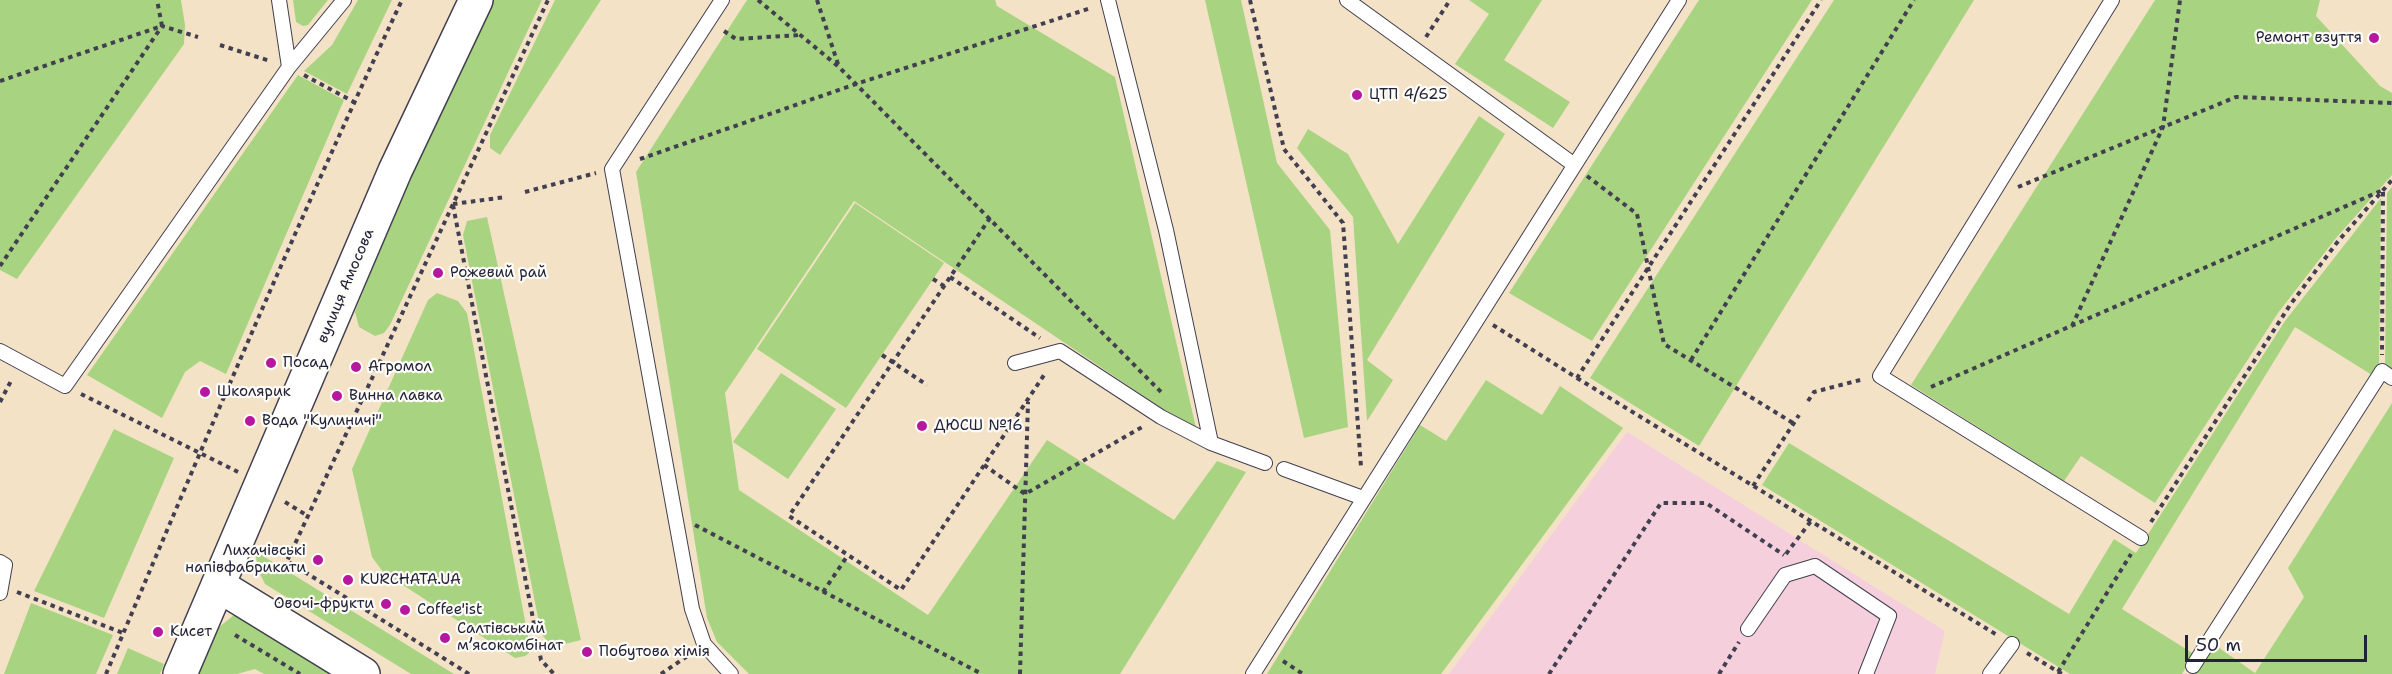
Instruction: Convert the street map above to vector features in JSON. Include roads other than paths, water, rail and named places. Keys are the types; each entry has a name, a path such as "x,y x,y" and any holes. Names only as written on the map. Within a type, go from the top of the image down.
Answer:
{"street":[{"name":"вулиця Амосова","path":"180,674 395,171 476,0"},
{"path":"218,585 363,674"}],"lane":[{"path":"279,0 290,67"},
{"path":"0,351 64,386 290,67 345,0"},
{"path":"722,0 612,169 690,598 705,644 731,674"},
{"path":"1347,0 1573,164"},
{"path":"1253,674 1573,164 1679,0"},
{"path":"2112,0 1880,376 2141,538"},
{"path":"1109,1 1166,230 1211,443"},
{"path":"1015,363 1060,351 1161,417 1211,443 1265,462"},
{"path":"2193,666 2387,375"},
{"path":"1284,469 1363,498"},
{"path":"0,562 5,565 0,593"},
{"path":"1748,629 1785,575 1815,566 1889,616 1866,674"},
{"path":"1990,674 2012,644"}],"place":[{"name":"Ремонт взуття","path":"2374,38"},
{"name":"ЦТП 4/625","path":"1357,95"},
{"name":"Рожевий рай","path":"438,273"},
{"name":"Посад","path":"271,363"},
{"name":"Агромол","path":"356,367"},
{"name":"Школярик","path":"205,392"},
{"name":"Винна лавка","path":"337,396"},
{"name":"Вода \"Кулиничі\"","path":"250,421"},
{"name":"ДЮСШ №16","path":"922,426"},
{"name":"Лихачівські напівфабрикати","path":"318,560"},
{"name":"KURCHATA.UA","path":"348,580"},
{"name":"Овочі-фрукти","path":"386,604"},
{"name":"Coffee'ist","path":"405,610"},
{"name":"Кисет","path":"158,632"},
{"name":"Салтівський мʼясокомбінат","path":"445,638"},
{"name":"Побутова хімія","path":"587,652"}]}
